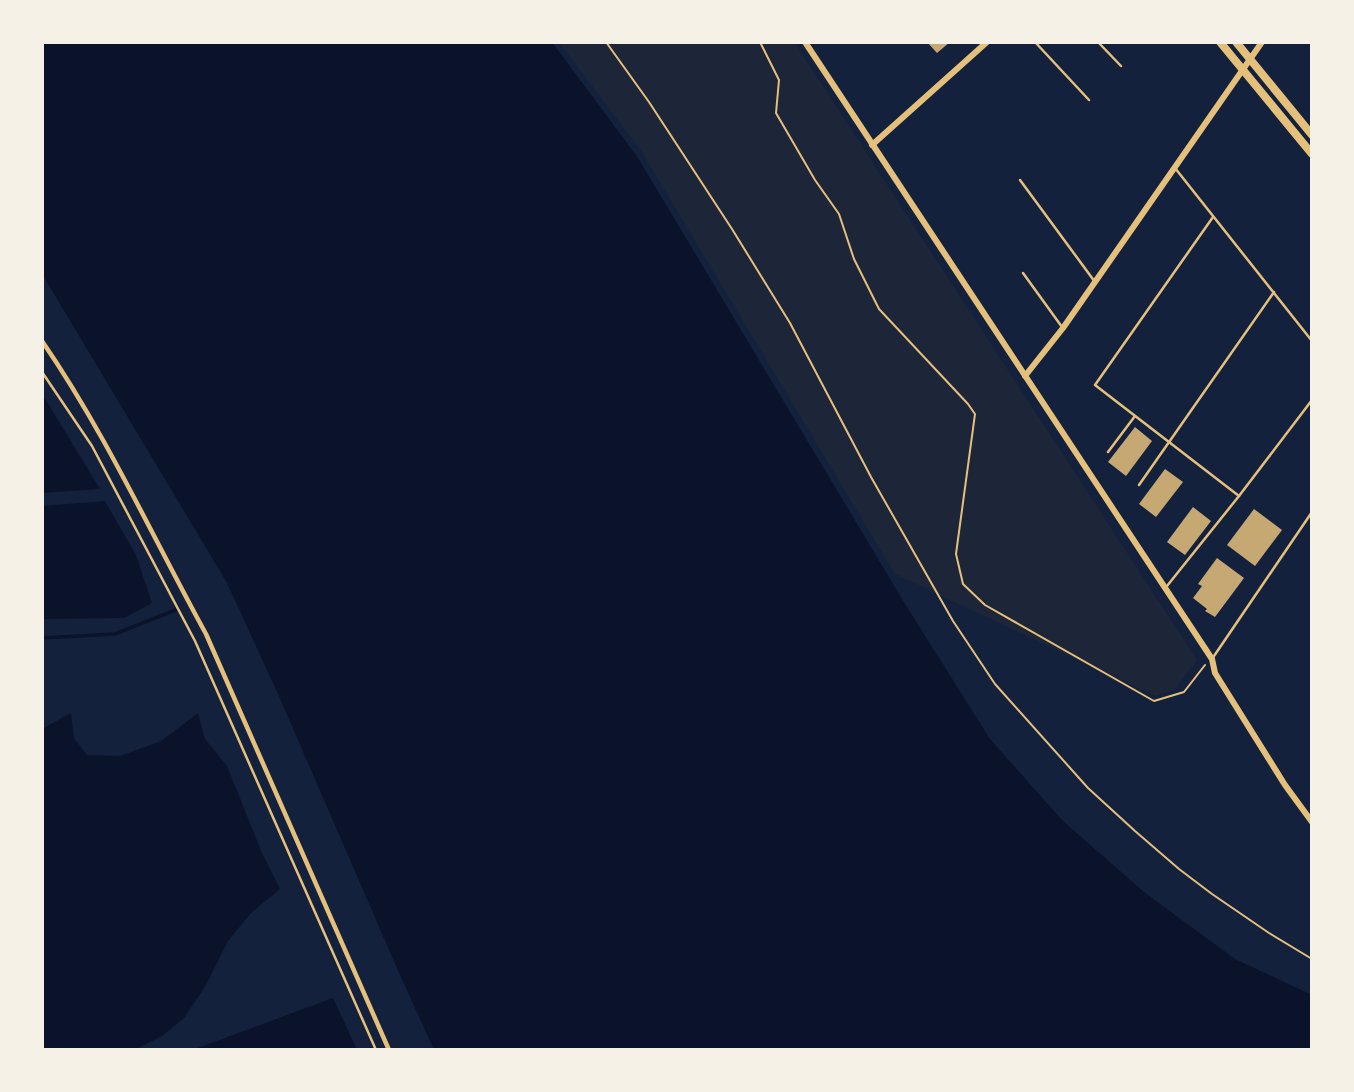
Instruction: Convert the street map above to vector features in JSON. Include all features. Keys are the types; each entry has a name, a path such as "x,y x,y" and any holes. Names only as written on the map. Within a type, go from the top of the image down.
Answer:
{"street":[{"path":"805,42 1212,659 1215,673 1312,822"},
{"path":"872,145 987,42"},
{"path":"1220,42 1312,154"},
{"path":"1236,42 1312,135"},
{"path":"1025,376 1063,328 1262,42"},
{"path":"42,341 118,466 206,634 389,1050"}],"lane":[{"path":"1035,42 1089,100"},
{"path":"1098,42 1121,66"},
{"path":"1175,168 1312,341"},
{"path":"1020,180 1095,282"},
{"path":"1213,217 1095,385 1239,496"},
{"path":"1023,273 1063,328"},
{"path":"1139,485 1274,292"},
{"path":"42,372 92,446 195,640 376,1050"},
{"path":"1164,588 1312,400"},
{"path":"1108,452 1135,416"},
{"path":"1212,659 1312,512"}],"path":[{"path":"606,42 649,102 732,229 782,312 953,621 995,684 1088,788 1144,839 1212,894 1312,959"},
{"path":"760,42 779,80 776,113 815,180 839,214 854,259 879,309 975,414 956,554 962,584 985,605 1154,701 1184,692 1201,668 1212,659"}],"shaded area":[{"path":"42,42 552,42 638,158 902,599 990,739 1062,820 1144,892 1235,959 1312,995 1312,1050 434,1050 227,583 42,274"},
{"path":"559,42 794,42 1197,660 1175,689 1155,696 895,574 642,152"},
{"path":"42,398 46,400 100,489 42,493"},
{"path":"105,501 136,555 152,603 124,618 42,619 42,506"},
{"path":"71,713 74,738 87,755 120,756 161,741 198,713 205,739 227,766 262,853 280,889 251,913 228,941 206,985 184,1018 162,1036 134,1050 42,1050 42,729"},
{"path":"333,998 357,1050 192,1050"}],"building":[{"path":"927,42 950,42 937,53"},
{"path":"1135,427 1152,441 1126,476 1108,462"},
{"path":"1165,469 1183,482 1156,517 1139,504"},
{"path":"1193,507 1211,521 1185,555 1167,542"},
{"path":"1254,509 1282,530 1255,566 1227,545"},
{"path":"1217,558 1244,578 1215,617 1193,598 1202,586 1198,584"}],"waterway":[{"path":"42,638 115,634 178,609"}]}
